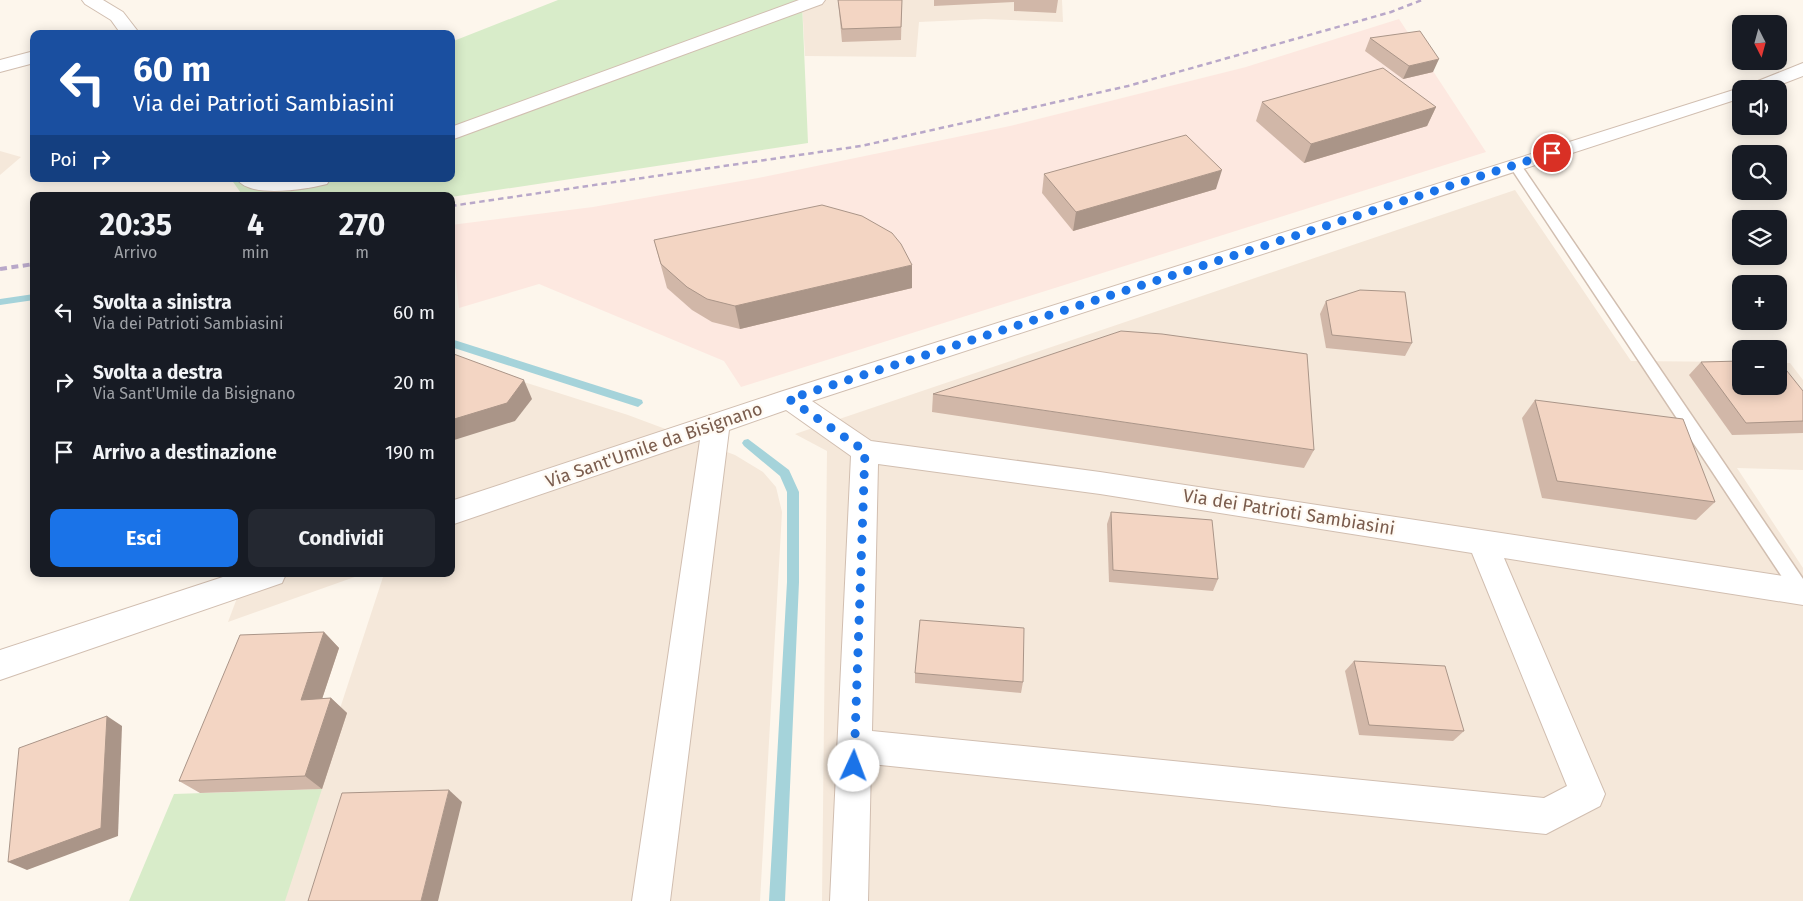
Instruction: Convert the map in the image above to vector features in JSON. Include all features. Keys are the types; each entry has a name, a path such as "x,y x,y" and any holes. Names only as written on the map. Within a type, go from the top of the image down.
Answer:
{"street":[{"path":"91,0 117,16 128,30"},
{"path":"455,133 816,0"},
{"path":"0,66 30,58"},
{"name":"Via Sant'Umile da Bisignano","path":"1775,80 1803,69"},
{"name":"Via Sant'Umile da Bisignano","path":"1787,81 1803,77"},
{"name":"Via Sant'Umile da Bisignano","path":"455,512 789,399 1732,95"},
{"path":"259,182 267,184 290,184 302,182"},
{"name":"Via dei Patrioti Sambiasini","path":"789,399 865,451 1100,483 1803,592"},
{"path":"651,901 716,424"},
{"path":"849,901 865,451"},
{"path":"854,746 1546,816 1588,794 1482,541"},
{"path":"0,665 262,577"}],"lane":[{"path":"1515,165 1803,592"}],"shaded area":[{"path":"806,0 1062,0 1063,22 985,19 919,22 916,57 805,56 802,2"},
{"path":"1399,19 1486,152 741,387 724,361 539,284 459,308 455,266 455,224 593,207 758,178 1010,126 1246,67"},
{"path":"0,151 21,157 0,175"},
{"path":"1515,190 1631,361 1732,362 1732,395 1787,395 1787,363 1790,363 1803,380 1803,470 1737,468 1803,568 1803,901 822,901 827,451 795,434"},
{"path":"455,360 628,415 735,455 763,472 776,487 782,512 760,901 277,901 383,577 455,577"},
{"path":"245,577 355,577 228,622"}],"green space":[{"path":"558,0 806,0 802,2 808,143 455,196 455,192 240,192 233,182 455,182 455,40"},
{"path":"322,789 285,901 129,901 174,794"}],"building":[{"path":"838,0 902,0 901,27 842,29"},
{"path":"1420,31 1439,59 1409,66 1370,38"},
{"path":"1383,68 1436,107 1311,144 1262,102"},
{"path":"1186,135 1222,170 1076,212 1044,174"},
{"path":"822,205 862,216 892,233 901,244 912,265 735,306 707,299 687,287 661,264 654,240"},
{"path":"1360,290 1405,292 1412,343 1332,335 1326,301"},
{"path":"1121,331 1162,334 1307,354 1314,450 933,394"},
{"path":"455,354 524,380 507,403 455,419"},
{"path":"1732,361 1732,395 1787,395 1787,371 1803,391 1803,421 1746,423 1701,362"},
{"path":"1535,400 1683,419 1715,502 1557,481"},
{"path":"1111,512 1212,520 1218,579 1113,570"},
{"path":"920,620 1024,628 1023,682 915,673"},
{"path":"324,632 301,700 331,698 305,776 179,781 240,635"},
{"path":"1354,661 1445,666 1464,731 1369,725"},
{"path":"107,716 101,828 8,862 19,748"},
{"path":"449,790 421,901 308,901 342,793"}],"waterway":[{"path":"0,302 30,298"},
{"path":"455,344 638,403"},
{"path":"748,443 785,473 793,492 793,582 777,901"}],"railway":[{"path":"455,205 861,146 1128,86 1391,12 1422,0"},
{"path":"0,269 30,265"}],"route":[{"path":"854,766 865,451 789,399 1552,153"}]}
